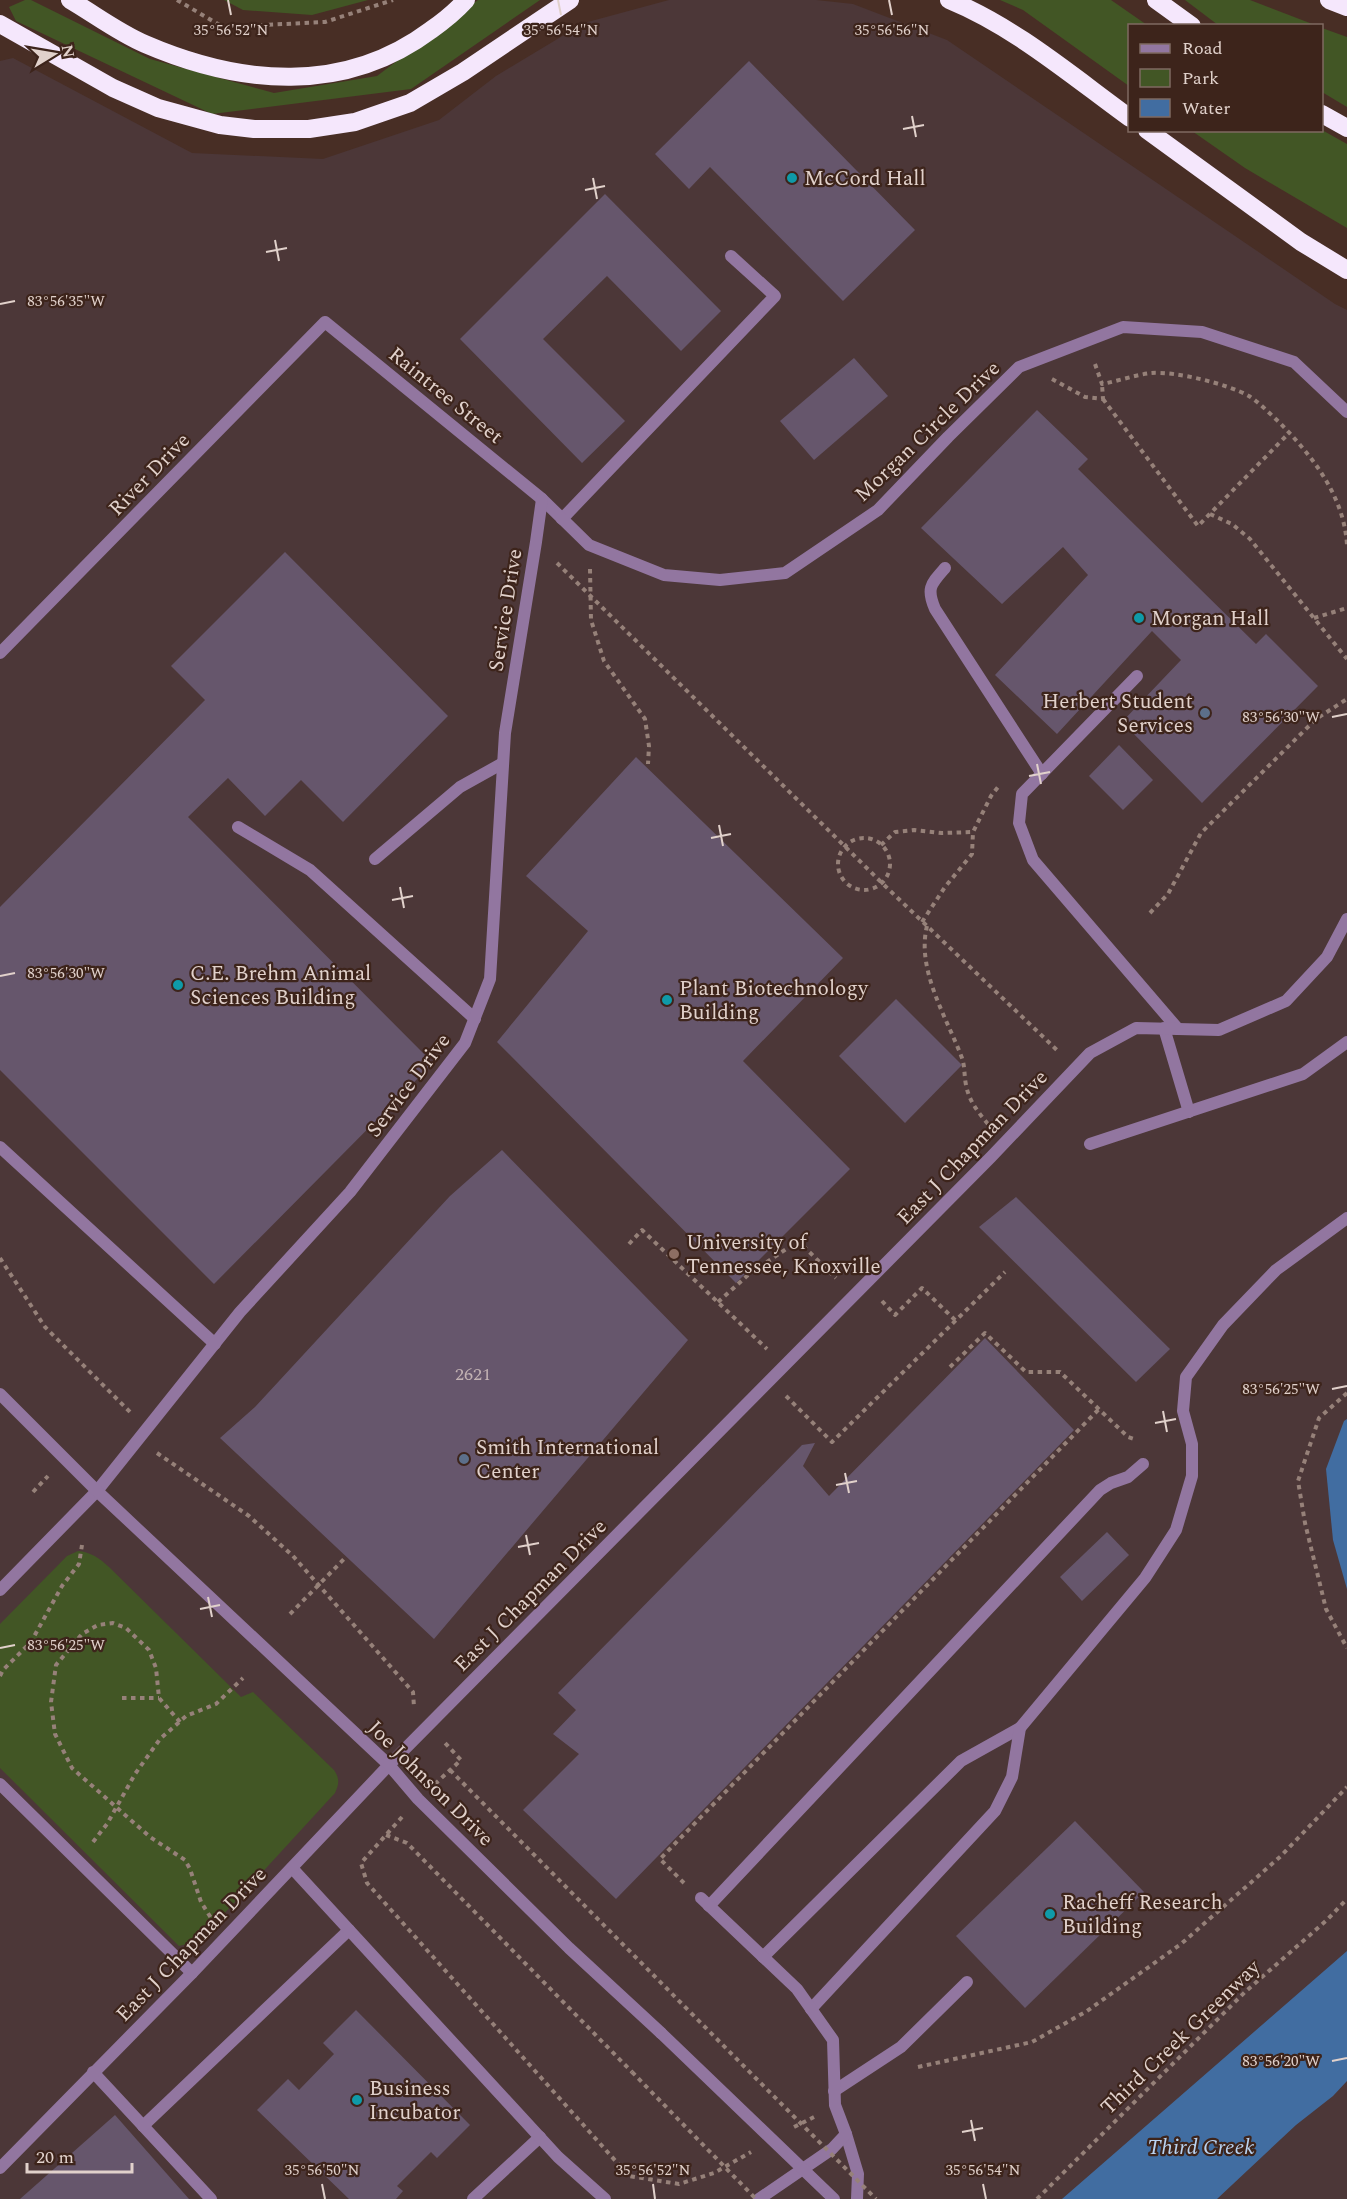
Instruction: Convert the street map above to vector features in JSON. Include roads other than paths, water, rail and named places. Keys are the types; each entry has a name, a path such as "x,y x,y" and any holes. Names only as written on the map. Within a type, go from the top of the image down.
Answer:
{"highway":[{"path":"70,0 142,43 188,61 253,75 313,77 362,68 410,46 456,12 466,0"},
{"path":"0,24 112,88 158,108 220,125 254,129 309,129 355,122 410,103 463,72 570,0"},
{"path":"950,0 974,10 1035,49 1128,117"},
{"path":"1156,0 1189,24"},
{"path":"1329,0 1347,7"},
{"path":"1323,115 1347,128"},
{"path":"1150,132 1301,242 1347,270"}],"street":[{"path":"562,519 775,296 731,256"},
{"name":"Raintree Street","path":"325,322 542,498"},
{"name":"River Drive","path":"0,653 325,322"},
{"name":"Morgan Circle Drive","path":"542,498 589,544 664,575 720,580 785,573 878,510 1019,367 1123,327 1202,332 1294,362 1347,412"},
{"name":"Service Drive","path":"0,1590 97,1491 240,1312 350,1192 465,1043 490,979 505,733 542,498"},
{"path":"945,568 932,583 930,596 935,609 1042,774"},
{"path":"1137,676 1022,794 1019,823 1033,860 1178,1029"},
{"path":"375,859 460,787 503,763"},
{"path":"238,827 310,870 475,1019"},
{"path":"1189,1112 1164,1029 1219,1030 1286,1001 1327,957 1347,919"},
{"name":"East J Chapman Drive","path":"0,2168 192,1973 389,1766 991,1157 1090,1053 1136,1028 1164,1029"},
{"path":"1090,1144 1303,1074 1347,1042"},
{"path":"0,1147 215,1344"},
{"path":"763,1957 961,1761 1020,1728 1145,1578 1176,1530 1192,1476 1192,1444 1184,1411 1186,1377 1223,1325 1276,1270 1347,1218"},
{"name":"Joe Johnson Drive","path":"0,1394 97,1491 389,1766 418,1799 560,1940 834,2199"},
{"path":"858,2199 858,2174 835,2105 833,2040 797,1989 705,1902 1100,1490 1128,1477 1143,1464"},
{"path":"812,2009 995,1811 1012,1777 1020,1728"},
{"path":"0,1784 192,1973"},
{"path":"292,1868 558,2157 605,2199"},
{"path":"143,2126 349,1930"},
{"path":"834,2091 901,2047 967,1982"},
{"path":"93,2072 211,2199"},
{"path":"757,2199 832,2149 846,2134"},
{"path":"473,2199 540,2137"}],"water":[{"path":"1347,1419 1347,1589 1333,1540 1326,1469 1344,1421"},
{"name":"Third Creek","path":"1347,1951 1347,2081 1217,2199 1062,2199"}],"place":[{"name":"McCord Hall","path":"792,178"},
{"name":"Morgan Hall","path":"1139,618"},
{"name":"Herbert Student Services","path":"1205,713"},
{"name":"C.E. Brehm Animal Sciences Building","path":"178,985"},
{"name":"Plant Biotechnology Building","path":"667,1000"},
{"name":"University of Tennessee, Knoxville","path":"674,1254"},
{"name":"Smith International Center","path":"464,1459"},
{"name":"Racheff Research Building","path":"1050,1914"},
{"name":"Business Incubator","path":"357,2100"}]}
